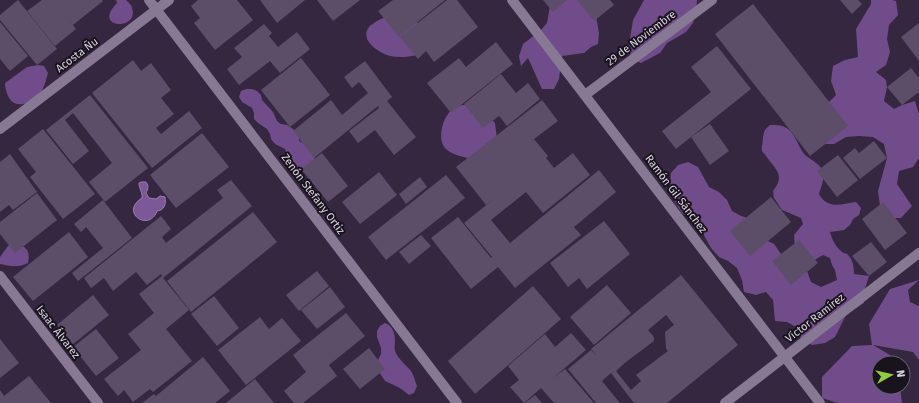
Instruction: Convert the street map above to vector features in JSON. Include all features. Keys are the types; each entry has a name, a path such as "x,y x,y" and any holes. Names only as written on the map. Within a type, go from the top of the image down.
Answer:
{"street":[{"name":"Zenón Stefany Ortiz","path":"149,0 457,403"},
{"name":"Acosta Ñu","path":"0,129 169,0"},
{"name":"Ramón Gil Sánchez","path":"512,0 820,403"},
{"name":"29 de Noviembre","path":"585,95 712,0"},
{"name":"Víctor Ramírez","path":"725,403 919,253"},
{"name":"Isaac Álvarez","path":"0,276 98,403"}],"shaded area":[{"path":"116,0 126,0 132,7 133,15 129,21 118,24 112,22 110,18 111,12 117,3"},
{"path":"551,0 584,0 595,11 599,33 598,44 591,47 584,53 562,56 559,79 554,89 542,89 528,58 521,66 519,56 523,44 540,31 547,23"},
{"path":"644,0 697,0 696,13 693,23 686,32 667,43 660,53 641,63 631,59 629,45 633,20"},
{"path":"871,0 896,1 898,15 889,25 887,39 890,52 886,65 876,72 886,80 887,87 884,101 894,109 915,101 919,114 919,158 913,167 899,171 897,184 912,206 901,218 888,218 880,206 878,191 887,158 884,144 873,137 859,136 846,137 834,144 821,144 817,108 829,102 836,95 831,81 833,66 845,60 858,57 856,29 871,4"},
{"path":"388,17 419,23 418,55 404,57 390,56 376,49 368,41 367,32 370,25"},
{"path":"38,65 44,66 48,73 44,87 40,94 35,99 25,104 17,104 12,102 7,94 5,83 27,67"},
{"path":"246,89 257,91 261,95 262,100 273,112 277,121 296,131 299,135 299,141 312,151 315,157 315,162 311,170 298,172 292,169 285,149 275,144 267,129 254,119 252,108 242,102 239,97 241,91"},
{"path":"469,104 483,111 495,123 497,139 475,160 456,155 449,151 443,145 441,139 442,127 450,111 457,106"},
{"path":"770,125 786,127 793,134 805,155 816,162 822,169 824,177 819,194 826,202 840,205 856,202 861,208 859,215 853,219 850,225 844,230 830,232 837,247 851,258 854,274 869,276 864,292 864,303 846,315 835,337 825,343 812,345 801,339 798,328 787,322 775,321 773,300 766,292 756,295 744,292 742,280 737,268 728,261 719,257 711,248 700,228 692,219 682,213 671,194 671,173 678,165 688,162 698,167 709,187 719,192 727,200 732,211 741,216 752,219 764,239 774,244 786,261 807,271 811,282 821,287 837,280 830,258 823,255 811,262 795,250 794,235 803,224 801,218 782,210 774,198 773,191 779,181 778,172 762,151 764,132"},
{"path":"139,183 147,183 148,188 146,193 149,198 156,199 160,196 165,197 165,204 163,208 157,211 153,217 148,220 138,218 134,209 136,203 142,198"},
{"path":"13,243 21,245 28,251 28,263 17,266 0,264 0,257 8,246"},
{"path":"919,280 908,290 910,302 919,306 919,360 913,352 873,345 890,355 871,355 871,395 901,395 902,403 838,403 822,398 822,377 852,346 872,345 869,324 890,289"},
{"path":"385,323 393,330 396,354 411,371 417,386 414,393 409,395 400,388 385,381 379,372 378,360 381,354 381,348 377,337 377,331 380,326"}],"building":[{"path":"18,0 57,49 37,65 0,20 0,15"},
{"path":"42,0 103,1 73,25 62,11 76,29 55,46 27,11"},
{"path":"198,0 237,0 253,20 215,50 194,23 200,18 191,6"},
{"path":"260,0 305,0 277,23"},
{"path":"317,0 360,0 333,21"},
{"path":"393,0 445,0 399,37 378,11"},
{"path":"447,0 457,0 478,27 434,62 426,51 418,59 400,37"},
{"path":"543,0 567,0 553,12"},
{"path":"577,0 610,0 614,5 594,21"},
{"path":"840,0 858,0 862,4 852,14"},
{"path":"753,4 848,126 810,156 715,34"},
{"path":"0,22 28,56 10,71 0,59"},
{"path":"919,23 919,61 901,37"},
{"path":"264,24 272,33 269,36 278,47 297,32 310,49 280,73 270,61 239,85 227,69 242,57 234,48"},
{"path":"496,42 513,64 451,113 427,83 459,58 466,67"},
{"path":"717,46 751,89 676,149 662,131 711,92 691,67"},
{"path":"301,58 330,95 290,127 261,90"},
{"path":"133,60 141,71 151,63 171,90 161,98 174,114 156,128 161,134 189,111 202,128 152,168 92,93"},
{"path":"365,61 392,97 387,101 416,137 394,155 375,130 358,143 349,131 379,108 378,106 314,158 293,131 331,100 342,115 368,93 359,82 352,88 344,77"},
{"path":"911,68 919,78 919,92 902,105 887,87"},
{"path":"501,74 516,93 528,83 540,99 507,126 499,116 483,128 464,104"},
{"path":"90,95 148,168 105,202 89,182 112,163 73,113 65,120 89,151 73,164 46,130"},
{"path":"542,100 558,121 534,139 548,156 546,158 554,168 573,153 590,175 543,213 526,192 491,220 510,243 599,170 616,192 574,227 581,235 515,288 498,267 471,289 431,238 458,217 491,258 492,257 464,223 495,198 486,205 456,167"},
{"path":"710,124 729,151 710,165 691,137"},
{"path":"43,129 95,194 63,219 30,177 36,172 18,149"},
{"path":"202,133 229,167 176,208 150,175"},
{"path":"874,141 887,158 860,179 843,158 855,148 859,153"},
{"path":"322,153 348,186 328,202 301,169"},
{"path":"10,154 37,192 13,210 9,205 0,212 0,162"},
{"path":"838,155 858,180 837,197 817,171"},
{"path":"379,172 397,195 360,224 342,202"},
{"path":"446,175 465,198 386,260 368,237"},
{"path":"420,177 427,187 406,204 399,194"},
{"path":"231,180 252,206 163,278 189,310 166,329 192,361 153,392 150,389 133,402 124,390 118,396 104,379 141,350 128,334 154,313 139,294 162,276 161,274 147,285 136,272 113,291 104,278 91,288 84,278 161,216 171,229 162,237 166,243 223,198 217,190"},
{"path":"37,193 57,220 15,253 0,234 0,222"},
{"path":"771,197 791,222 750,256 730,231"},
{"path":"103,200 132,238 78,281 72,273 103,248 86,227 81,232 74,224"},
{"path":"883,202 907,233 885,250 862,219"},
{"path":"253,212 277,242 191,312 167,281"},
{"path":"604,221 630,254 587,289 579,278 568,287 550,263"},
{"path":"69,232 88,257 33,301 13,277"},
{"path":"421,235 431,246 409,264 399,252"},
{"path":"799,240 818,263 791,285 772,261"},
{"path":"871,242 887,262 869,276 852,256"},
{"path":"317,271 329,286 299,311 286,295"},
{"path":"681,275 738,345 667,403 634,403 611,373 602,381 620,403 596,403 568,369 591,350 597,356 591,349","holes":["666,315 674,325 665,332 666,349 668,351 636,375 641,381 631,390 616,371 654,341 654,337 648,330"]},
{"path":"607,285 631,313 594,345 570,317"},
{"path":"533,286 561,319 475,394 448,361"},
{"path":"330,287 345,307 317,329 301,310"},
{"path":"93,295 109,315 72,345 57,325"},
{"path":"214,296 239,328 217,346 191,314"},
{"path":"346,313 365,336 329,365 337,376 303,403 294,403 284,391 306,372 293,355"},
{"path":"260,317 269,329 282,318 301,341 246,385 218,350"},
{"path":"96,329 119,358 96,376 73,347"},
{"path":"571,333 586,350 553,378 565,369 594,403 554,403 541,388 524,403 510,387 519,380 508,366 545,334 555,347"},
{"path":"0,339 19,363 0,378"},
{"path":"369,348 385,369 360,389 343,369"},
{"path":"203,357 230,391 215,403 142,403 154,394 156,396"},
{"path":"29,376 51,403 0,403 0,390 4,396"},
{"path":"255,379 274,403 226,403"},
{"path":"535,395 542,403 525,403"}]}
